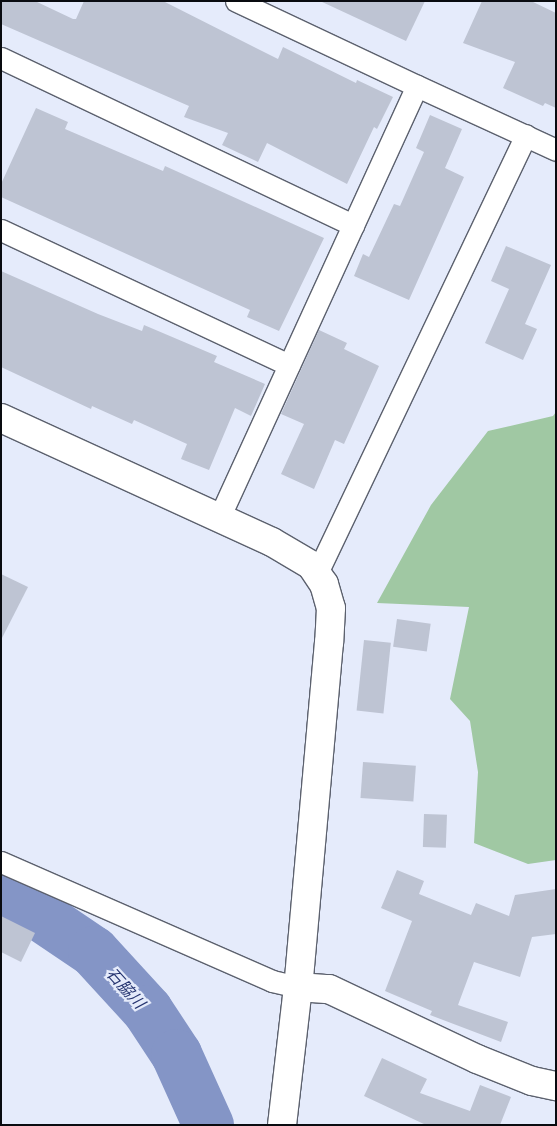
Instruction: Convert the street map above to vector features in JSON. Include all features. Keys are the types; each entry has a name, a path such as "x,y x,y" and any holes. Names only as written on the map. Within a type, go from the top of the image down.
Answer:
{"street":[{"path":"236,1 417,86 526,134 556,150"},
{"path":"1,58 353,225"},
{"path":"219,518 417,86"},
{"path":"317,573 526,134"},
{"path":"1,230 289,365"},
{"path":"1,418 272,542 311,564 324,584 331,608 298,987 282,1125"},
{"path":"1,862 272,981 298,987 329,989 477,1059 532,1081 556,1086"}],"green space":[{"path":"556,412 556,860 528,864 474,843 478,772 470,721 450,699 469,607 377,603 431,505 488,431 553,416"}],"building":[{"path":"1,1 35,1 76,19 84,1 163,1 278,59 283,47 356,83 357,80 393,97 377,129 374,127 347,184 267,143 258,162 222,145 228,133 184,117 189,106 1,24"},
{"path":"320,1 425,1 406,41"},
{"path":"482,1 531,1 556,13 556,108 545,103 543,106 503,88 515,62 463,43"},
{"path":"36,108 68,122 65,129 163,171 165,166 324,238 279,331 247,317 250,310 1,197 1,184"},
{"path":"430,115 462,129 445,168 464,177 409,300 354,276 363,254 369,257 394,204 400,206 424,152 416,148"},
{"path":"506,246 551,265 525,324 537,329 523,360 485,343 509,289 491,281"},
{"path":"1,271 98,314 142,331 144,325 217,356 214,362 265,384 251,416 235,408 209,470 181,459 187,444 134,420 132,424 92,406 91,409 1,367"},
{"path":"319,330 347,343 344,349 379,366 344,444 335,440 314,489 281,474 304,424 281,414"},
{"path":"1,574 28,587 1,640"},
{"path":"397,619 431,624 427,651 393,647"},
{"path":"364,640 391,643 383,713 357,711"},
{"path":"363,762 416,766 413,802 360,798"},
{"path":"424,814 447,815 446,848 423,847"},
{"path":"397,870 424,881 419,894 471,915 476,903 509,916 515,895 556,889 556,934 532,937 520,977 474,962 458,1005 508,1022 501,1042 430,1015 432,1011 385,991 412,921 381,908"},
{"path":"1,916 35,933 21,962 1,952"},
{"path":"382,1058 427,1079 420,1093 470,1111 480,1085 511,1097 500,1125 426,1125 364,1096"}],"waterway":[{"name":"石脇川","path":"1,889 93,951 147,1010 176,1054 208,1125"}]}
